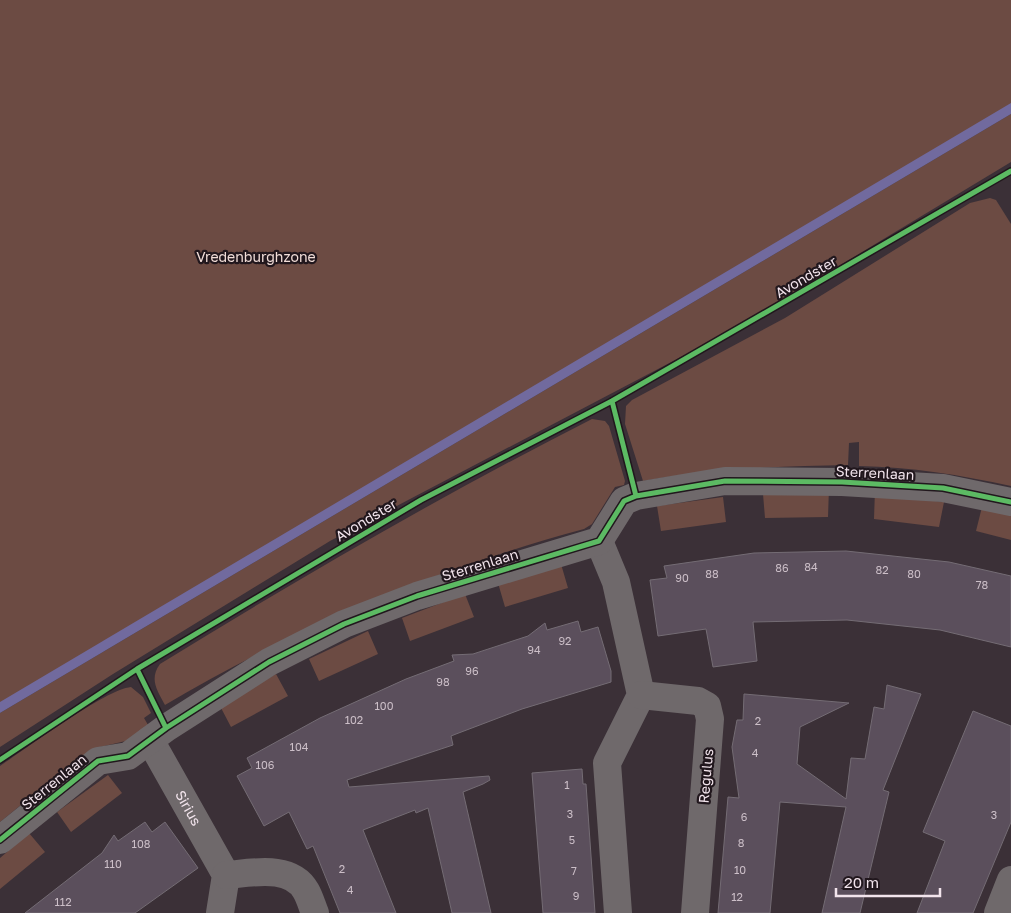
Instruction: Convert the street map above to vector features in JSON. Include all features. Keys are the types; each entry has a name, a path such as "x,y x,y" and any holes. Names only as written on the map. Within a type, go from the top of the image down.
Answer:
{"street":[{"name":"Sterrenlaan","path":"0,840 98,761 128,756 269,662 344,624 417,596 599,541 624,501 636,496 725,481 842,482 943,488 1011,502"},
{"path":"599,541 616,582 641,695 607,763 618,913"},
{"name":"Regulus","path":"641,695 698,701 707,706 710,719 695,913"},
{"name":"Sirius","path":"150,740 226,875"},
{"path":"220,913 226,875 262,872 288,874 306,889 315,913"},
{"path":"998,913 1011,880"}],"green space":[{"name":"Vredenburghzone","path":"0,0 1011,0 1011,107 0,706"},
{"path":"1011,114 1011,162 738,327 330,541 113,674 0,747 0,713"},
{"path":"990,198 996,200 1011,224 1011,486 935,472 859,466 859,442 849,443 848,465 745,469 643,481 625,424 626,406 632,400 785,318 970,203"},
{"path":"592,419 605,421 609,426 625,481 624,485 615,487 592,524 584,529 474,563 368,603 266,650 165,705 155,684 155,675 160,664 373,537"},
{"path":"829,488 828,517 765,518 763,494"},
{"path":"875,489 891,496 944,502 939,527 874,519"},
{"path":"723,497 726,522 661,531 657,506"},
{"path":"982,507 1011,514 1011,540 976,531"},
{"path":"561,564 568,588 505,607 498,583"},
{"path":"465,594 474,617 410,641 402,618"},
{"path":"368,631 378,654 319,681 309,659"},
{"path":"276,674 288,696 231,727 220,706"},
{"path":"131,687 143,697 151,713 144,718 151,730 147,736 100,747 43,787 0,822 0,766 103,698"},
{"path":"108,775 122,793 71,832 57,812"},
{"path":"29,833 45,852 0,889 0,858"}],"shaded area":[{"path":"1011,103 1011,114 0,713 0,702"}],"building":[{"path":"846,551 949,562 1011,576 1011,647 940,630 847,620 753,622 757,661 713,667 706,629 658,636 650,580 667,578 664,566 754,553"},
{"path":"578,621 581,632 598,627 611,671 611,682 522,709 451,736 453,745 347,780 349,787 489,776 490,780 463,792 491,913 452,913 428,808 416,813 415,810 363,830 396,913 340,913 313,846 307,849 289,812 264,826 237,776 252,768 247,758 320,718 406,679 454,661 452,655 473,654 528,636 545,623 547,630"},
{"path":"887,685 921,694 883,790 889,792 860,913 822,913 846,807 780,802 770,913 718,913 728,797 739,798 732,747 737,720 743,720 744,694 849,703 800,727 797,764 846,799 851,758 865,759 874,707 884,709"},
{"path":"973,711 1011,726 1011,822 973,913 917,913 945,841 923,832"},
{"path":"582,769 583,784 586,784 595,913 543,913 532,773"},
{"path":"145,822 152,832 165,822 198,868 135,913 25,913 102,853 114,835 118,841"}],"cycle path":[{"name":"Avondster","path":"0,760 137,669 421,500 612,401 1011,171"},
{"path":"612,401 636,496"},
{"path":"0,840 98,761 128,756 166,728 269,662 344,624 417,596 599,541 624,501 636,496 725,481 842,482 943,488 1011,502"},
{"path":"137,669 166,728"}]}
